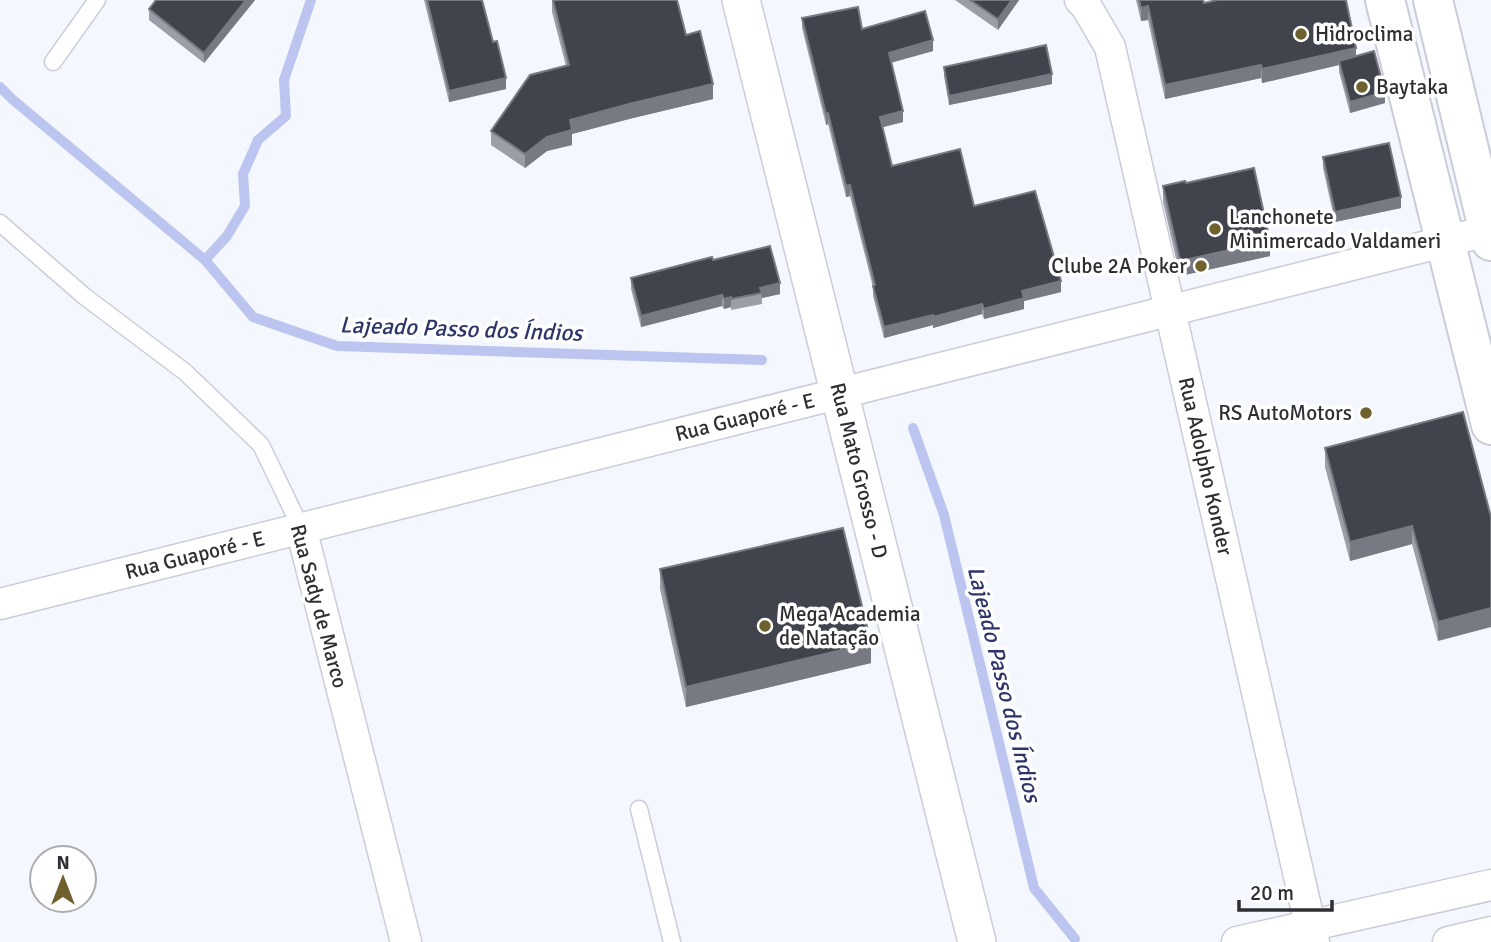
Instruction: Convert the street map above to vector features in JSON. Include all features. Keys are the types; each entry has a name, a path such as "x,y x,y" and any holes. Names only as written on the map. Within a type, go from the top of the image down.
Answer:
{"main road":[{"path":"1385,0 1491,425"},
{"path":"1433,0 1485,190 1490,234"}],"street":[{"name":"Rua Mato Grosso - D","path":"741,0 977,942"},
{"name":"Rua Adolpho Konder","path":"1080,0 1110,47 1312,934"},
{"path":"1436,203 1485,190"},
{"name":"Rua Guaporé - E","path":"0,604 1170,310 1445,242 1490,234"},
{"name":"Rua Sady de Marco","path":"301,528 406,942"},
{"path":"1237,942 1312,934 1491,884"},
{"path":"1448,942 1491,932"}],"lane":[{"path":"53,62 97,0"},
{"name":"Rua Sady de Marco","path":"0,223 84,296 185,372 261,445 301,528"},
{"path":"639,809 672,942"}],"building":[{"path":"156,0 246,0 204,53 149,9"},
{"path":"427,0 482,0 493,42 497,41 506,78 449,91"},
{"path":"553,0 677,0 686,35 700,31 713,84 570,120 572,130 547,137 525,154 491,131 530,75 569,65"},
{"path":"970,0 1012,0 998,19"},
{"path":"1139,0 1203,0 1204,3 1217,0 1346,0 1356,48 1262,69 1261,65 1165,85 1148,6 1141,8"},
{"path":"858,7 862,29 925,11 933,40 889,53 903,111 880,117 892,166 960,149 974,206 1035,191 1061,281 1022,291 1024,298 984,309 982,304 884,327 850,185 846,186 802,18"},
{"path":"1046,45 1052,74 949,96 944,67"},
{"name":"Baytaka","path":"1374,51 1385,92 1350,102 1339,61"},
{"path":"1389,143 1401,197 1335,212 1323,157"},
{"name":"Lanchonete Minimercado Valdameri","path":"1254,168 1270,241 1180,261 1163,186"},
{"path":"770,246 780,283 760,288 762,293 731,299 724,299 722,295 641,316 631,278 712,257 713,260"},
{"path":"1463,412 1491,517 1491,608 1438,622 1412,526 1350,542 1325,448"},
{"name":"Mega Academia de Natação","path":"843,528 871,643 686,687 660,569"}],"waterway":[{"path":"205,260 227,236 245,206 243,174 258,140 286,116 284,80 311,0"},
{"name":"Lajeado Passo dos Índios","path":"0,87 205,260 253,317 337,346 762,360"},
{"name":"Lajeado Passo dos Índios","path":"913,428 944,515 1034,888 1075,939"}],"place":[{"name":"Hidroclima","path":"1301,34"},
{"name":"Baytaka","path":"1362,87"},
{"name":"Lanchonete Minimercado Valdameri","path":"1215,229"},
{"name":"Clube 2A Poker","path":"1201,266"},
{"name":"RS AutoMotors","path":"1366,413"},
{"name":"Mega Academia de Natação","path":"765,626"}]}
